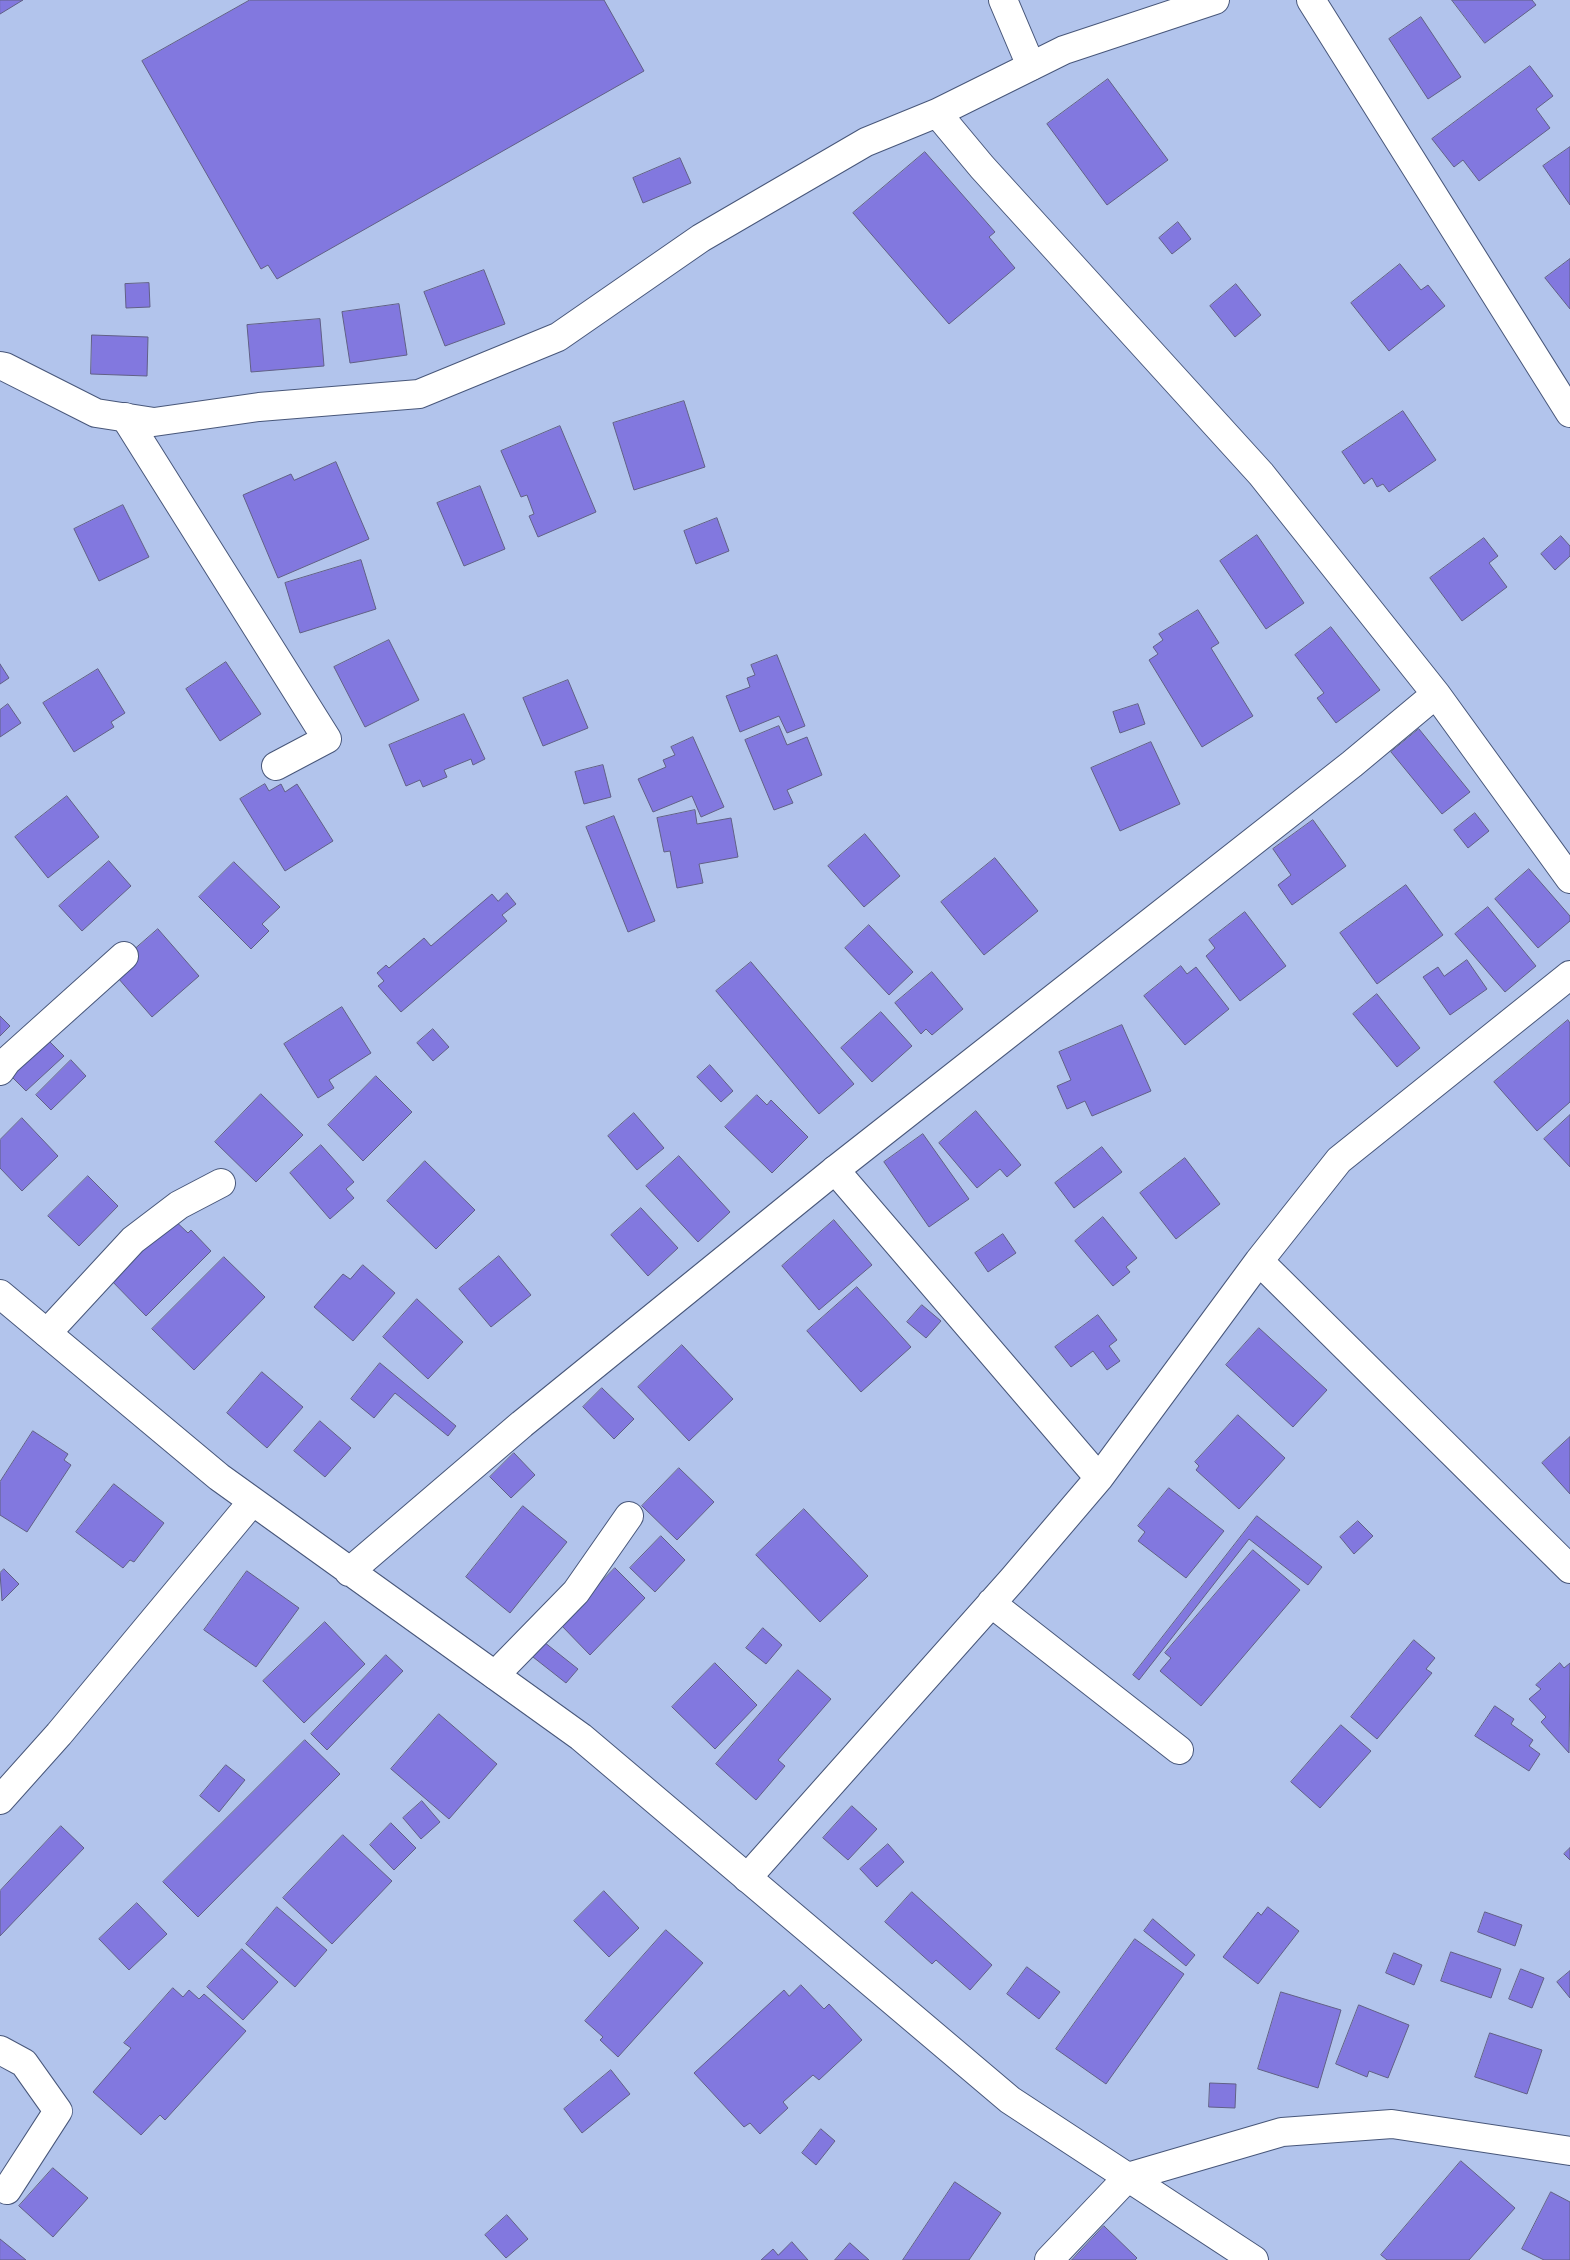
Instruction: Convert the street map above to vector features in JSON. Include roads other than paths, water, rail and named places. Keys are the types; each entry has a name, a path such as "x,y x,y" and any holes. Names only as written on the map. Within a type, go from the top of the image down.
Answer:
{"street":[{"path":"1003,0 1031,66"},
{"path":"0,366 96,413 154,422 259,407 419,394 558,337 709,233 866,142 937,114 1064,50 1215,0"},
{"path":"1311,0 1570,413"},
{"path":"937,114 982,167 1261,474 1436,694 1570,878"},
{"path":"125,417 327,739 276,766"},
{"path":"349,1572 522,1424 835,1170 1352,764 1436,694"},
{"path":"0,1071 8,1061 124,956"},
{"path":"747,1878 991,1603 1099,1478 1259,1261 1339,1160 1570,975"},
{"path":"835,1170 1099,1478"},
{"path":"47,1333 133,1240 179,1204 221,1183"},
{"path":"1259,1261 1570,1569"},
{"path":"0,1294 219,1477 581,1738 1010,2100 1254,2260"},
{"path":"0,1800 59,1734 252,1502"},
{"path":"494,1675 576,1592 629,1516"},
{"path":"991,1603 1179,1750"},
{"path":"0,2050 24,2063 58,2111 7,2190"},
{"path":"1049,2260 1128,2178 1282,2132 1392,2124 1570,2151"}]}
